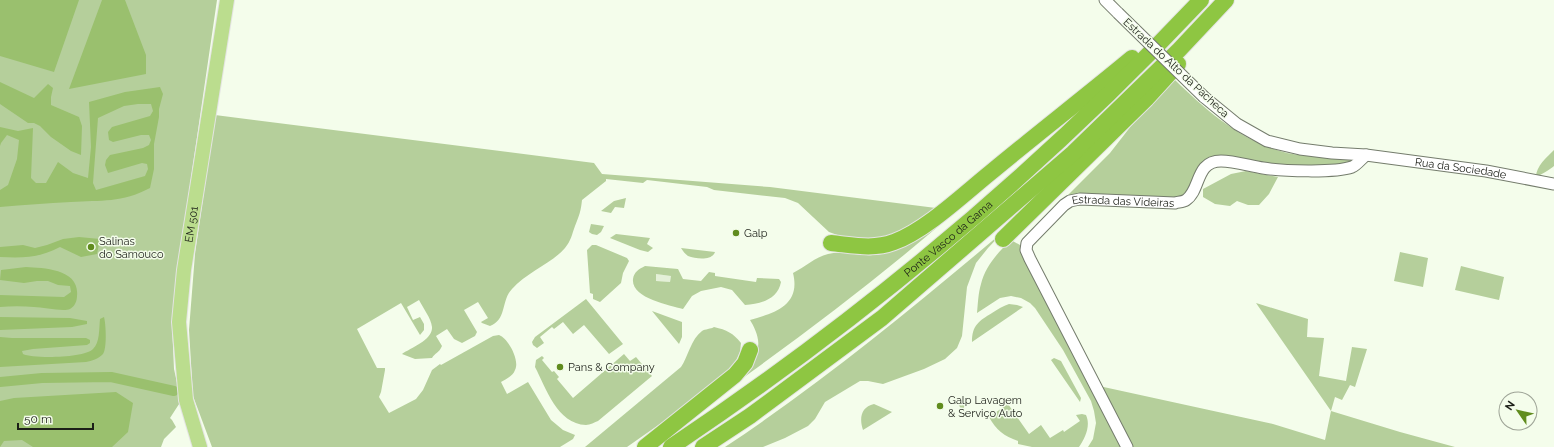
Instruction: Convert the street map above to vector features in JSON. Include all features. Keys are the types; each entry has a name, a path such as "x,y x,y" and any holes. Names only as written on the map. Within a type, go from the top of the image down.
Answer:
{"highway":[{"path":"831,243 862,247 881,246 895,242 914,232 957,200 1102,83 1200,0"},
{"name":"Ponte Vasco da Gama","path":"671,447 800,356 926,258 1006,190 1066,135 1160,43 1200,0"},
{"name":"Ponte Vasco da Gama","path":"703,447 750,416 882,318 930,278 1073,153 1179,50 1226,0"},
{"path":"1003,239 1146,100 1213,25 1233,0"},
{"path":"645,447 735,375 745,363 750,350"}],"main road":[{"name":"EM 501","path":"200,447 186,400 179,322 184,270 227,0"}],"street":[{"name":"Estrada do Alto da Pacheca","path":"1105,0 1204,97 1237,124 1267,141 1300,149 1366,155"},
{"name":"Rua da Sociedade","path":"1366,155 1486,171 1554,184"},
{"name":"Estrada das Videiras","path":"1127,447 1030,259 1026,250 1027,243 1064,205 1070,201 1080,199 1175,202 1186,200 1191,195 1203,169 1210,163 1221,161 1265,169 1298,171 1333,170 1353,166 1366,155"}],"shaded area":[{"name":"Salinas do Samouco","path":"0,0 217,0 176,281 172,325 174,369 181,401 170,418 176,427 164,439 161,447 0,447"},
{"path":"0,0 79,0 54,72 0,56"},
{"path":"102,0 125,0 146,55 146,74 69,89"},
{"path":"1175,80 1226,124 1255,141 1287,153 1304,156 1354,160 1344,166 1276,167 1222,157 1184,195 1178,198 1068,195 1110,153 1131,126"},
{"path":"0,82 34,98 48,84 53,88 51,105 79,117 82,126 81,155 71,151 51,137 40,126 34,123 28,123 0,104"},
{"path":"160,87 163,94 159,109 154,144 154,169 150,188 140,193 111,200 0,207 0,190 8,185 17,159 19,140 7,135 0,146 0,127 18,131 33,128 31,178 36,183 46,183 58,162 73,173 88,178 91,147 89,102 125,92","holes":["151,104 153,111 150,116 112,127 108,132 109,140 113,142 141,135 149,135 151,140 149,145 143,148 110,155 106,160 105,165 108,173 142,163 147,164 148,169 145,176 96,190 93,183 98,118 124,106"]},
{"path":"215,115 594,163 602,174 770,187 936,208 896,234 877,239 843,237 829,232 798,203 785,198 714,190 707,187 647,180 643,183 606,179 606,181 582,200 579,216 565,248 553,259 518,283 512,289 506,299 502,315 495,323 490,326 481,322 488,318 478,302 464,310 477,332 475,336 462,343 454,339 447,329 436,336 442,346 432,358 415,359 402,354 425,340 431,332 432,327 430,320 419,300 407,307 413,320 420,317 424,324 424,330 420,335 401,303 357,329 377,368 385,368 379,397 389,413 416,399 423,390 432,370 440,364 441,365 493,336 499,335 503,337 510,345 516,361 513,374 501,382 507,394 528,382 551,420 563,430 575,435 573,439 560,447 212,447 193,396 189,330 195,254"},
{"path":"1554,150 1554,166 1536,177 1536,173 1540,165"},
{"path":"1246,171 1278,177 1269,194 1259,205 1248,205 1237,201 1230,206 1215,204 1203,197 1203,189 1231,174"},
{"path":"626,198 624,208 615,207 611,213 601,211 614,201"},
{"path":"948,215 947,219 868,284 786,347 730,387 749,363 757,350 758,339 750,320 777,310 790,300 793,293 794,284 793,273 823,255 834,253 868,255 881,254 906,242"},
{"path":"591,224 604,226 601,232 597,235 589,232"},
{"path":"1004,231 976,263 967,287 962,336 957,348 945,359 924,369 883,384 860,381 825,402 815,419 808,426 763,447 725,447 797,397 868,343"},
{"path":"616,234 650,238 647,244 653,248 648,252 610,238"},
{"path":"79,237 100,239 97,254 81,257 60,247 38,255 0,257 0,247 23,245 35,248 63,239"},
{"path":"1011,240 1020,245 1123,447 1088,447 1093,439 1096,423 1091,401 1063,350 1035,308 1030,303 1021,298 1011,296 1000,298 977,313 980,288 983,278 997,255"},
{"path":"592,245 596,245 627,258 629,261 623,273 621,283 600,302 593,299 593,294 590,293 587,250"},
{"path":"681,248 715,252 711,257 695,258 688,256"},
{"path":"1400,252 1428,258 1423,287 1394,281"},
{"path":"645,266 678,269 683,279 701,281 709,272 715,273 715,276 756,282 757,278 779,279 781,282 776,293 768,300 763,302 745,305 732,290 721,287 701,291 692,296 683,309 652,300 638,291 634,286 633,279 636,273","holes":["656,274 671,276 670,282 656,281"]},
{"path":"1461,266 1504,277 1499,300 1455,290"},
{"path":"26,267 51,269 67,275 73,280 76,287 77,300 73,306 67,310 26,306 0,307 0,295 64,297 71,292 70,286 58,285 48,281 24,283 0,280 1,270"},
{"path":"656,274 671,276 670,282 655,281"},
{"path":"586,299 623,344 609,354 584,325 573,334 563,322 554,329 552,327 540,337 544,343 537,348 533,345 532,342 535,337"},
{"path":"1256,303 1308,319 1307,337 1324,338 1319,376 1346,381 1352,347 1367,349 1355,387 1350,385 1342,400 1335,397 1331,411"},
{"path":"1009,304 1023,307 972,342 973,331 977,324 998,309"},
{"path":"652,311 682,322 682,337 679,344"},
{"path":"0,317 70,318 87,321 87,324 72,327 0,330"},
{"path":"104,317 106,336 105,347 103,354 95,360 86,362 0,367 0,337 86,338 90,340 90,343 87,345 22,351 23,354 37,357 70,356 88,352 93,349 97,343 99,335 100,319"},
{"path":"714,327 729,332 741,343 740,352 733,367 697,398 627,447 585,447 681,367 692,343 698,334 703,330"},
{"path":"624,354 630,361 636,357 652,376 598,421 588,425 576,423 560,412 548,394 535,367 536,360 542,356 544,358 542,360 552,372 554,371 559,377 557,379 573,398"},
{"path":"1054,358 1061,361 1081,398 1080,402 1051,360"},
{"path":"1099,386 1273,424 1325,440 1331,411 1455,447 1130,447"},
{"path":"116,392 133,403 128,432 112,447 33,447 22,440 4,441 0,447 0,401 14,398"},
{"path":"963,396 967,403 962,410 956,401"},
{"path":"874,404 892,412 863,430 861,421 862,414 866,408"},
{"path":"1008,404 1029,434 1041,425 1050,438 1063,430 1064,432 1080,421 1076,415 1082,414 1086,415 1088,428 1079,447 1032,447 1018,444 1018,441 1005,435 998,429 989,417"}],"waterway":[{"path":"0,382 42,378 111,377 174,391"}],"place":[{"name":"Galp","path":"736,233"},
{"name":"Salinas do Samouco","path":"91,247"},
{"name":"Pans & Company","path":"560,367"},
{"name":"Galp Lavagem & Serviço Auto","path":"940,406"}]}
